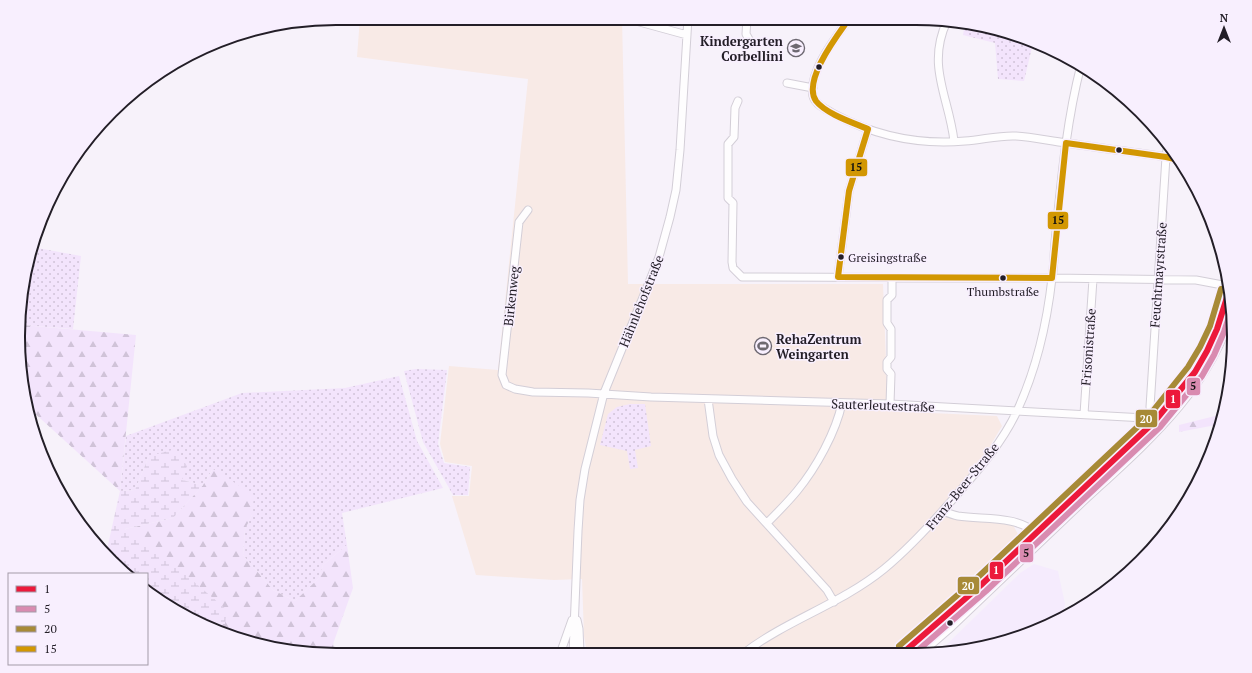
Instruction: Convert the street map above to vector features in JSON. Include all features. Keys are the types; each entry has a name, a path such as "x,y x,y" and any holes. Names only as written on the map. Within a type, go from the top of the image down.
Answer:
{"main road":[{"path":"926,647 956,621 1157,424 1195,372 1207,351 1217,329 1225,304"},
{"path":"909,648 959,606 1188,395 1201,377 1224,334 1226,326"}],"street":[{"path":"651,25 687,35"},
{"name":"Hähnlehofstraße","path":"575,610 576,558 580,500 585,469 604,393 661,251 676,190 680,157 688,25"},
{"path":"747,25 746,34 751,43"},
{"path":"845,25 820,62 813,88 813,97 816,102 823,107 868,129 890,136 914,140 954,142 1017,136 1171,158"},
{"path":"945,27 939,45 938,66 954,142"},
{"name":"Franz-Beer-Straße","path":"751,648 765,637 858,588 907,550 983,464 1000,440 1017,411 1032,373 1043,330 1052,278 1066,143 1079,72"},
{"path":"787,83 813,88"},
{"path":"738,101 735,108 734,138 728,144 728,198 733,203 733,268 742,277 1196,280 1222,285"},
{"path":"838,277 849,190 868,129"},
{"name":"Feuchtmayrstraße","path":"1150,407 1157,280 1167,152"},
{"name":"Birkenweg","path":"506,385 502,375 519,222 528,210"},
{"path":"890,404 891,374 887,369 887,362 891,357 891,329 887,322 887,300 892,295 892,278"},
{"name":"Frisonistraße","path":"1084,414 1093,279"},
{"name":"Sauterleutestraße","path":"506,385 515,389 533,392 604,393 651,397 890,404 1084,414 1145,418 1157,424"},
{"path":"708,399 713,436 719,455 732,479 747,502 827,590 834,602"},
{"path":"767,523 797,491 810,472 831,437 840,414 842,403"},
{"path":"943,511 957,516 1016,522 1026,525 1036,534"},
{"path":"573,648 575,610"},
{"path":"575,610 579,629 580,648"},
{"path":"562,648 575,610"}],"shaded area":[{"path":"359,25 622,25 628,284 883,284 888,411 997,416 1002,426 983,458 944,503 945,516 1012,523 1020,538 946,609 895,648 586,648 584,636 582,579 554,580 476,575 452,496 469,496 472,466 445,462 440,444 449,366 498,370 528,79 357,57"},
{"path":"1034,564 1058,571 1065,604 1064,610 1035,624 1016,631 976,642 945,646 1020,573"}],"green space":[{"path":"964,29 976,31 1032,48 1024,81 998,79 995,43 963,35"},
{"path":"38,248 81,256 73,329 26,325 31,276"},
{"path":"26,325 136,335 120,491 35,414 28,377"},
{"path":"416,369 447,370 438,444 444,463 470,467 468,495 453,495 423,442 404,371"},
{"path":"399,376 417,441 443,488 342,513 347,545 323,565 319,578 295,601 273,590 243,555 245,529 252,515 212,470 203,485 181,480 149,456 135,490 120,491 126,436 242,393 345,388"},
{"path":"630,404 645,404 651,446 635,450 638,468 630,469 627,451 600,445 608,414 617,407"},
{"path":"1216,416 1213,425 1179,432 1179,425"},
{"path":"176,449 187,466 182,480 203,485 173,518 125,529 172,563 227,610 225,624 215,623 199,616 163,596 148,585 148,573 133,573 107,548 120,491 135,490 149,456"},
{"path":"213,469 254,495 252,515 245,529 243,555 273,590 295,601 319,578 323,565 347,545 353,588 333,644 334,648 276,642 236,631 215,623 224,624 125,529 173,518 203,485"},
{"path":"1095,482 953,619 920,648 914,648"}],"transit line":[{"name":"15","path":"845,25 830,47 817,71 813,92 816,101 826,110 840,118 868,129 849,191 838,277 1052,278 1066,143 1171,158"},
{"name":"20","path":"899,646 976,579 1148,417 1188,367 1200,347 1210,326 1221,289"},
{"name":"1","path":"909,648 981,585 1154,422 1195,372 1217,329 1225,304"},
{"name":"5","path":"921,648 986,591 1160,427 1202,376 1214,355 1226,325"}],"place":[{"name":"Kindergarten Corbellini","path":"796,48"},
{"name":"Greisingstraße","path":"841,257"},
{"name":"Thumbstraße","path":"1003,278"},
{"name":"RehaZentrum Weingarten","path":"763,346"}]}
